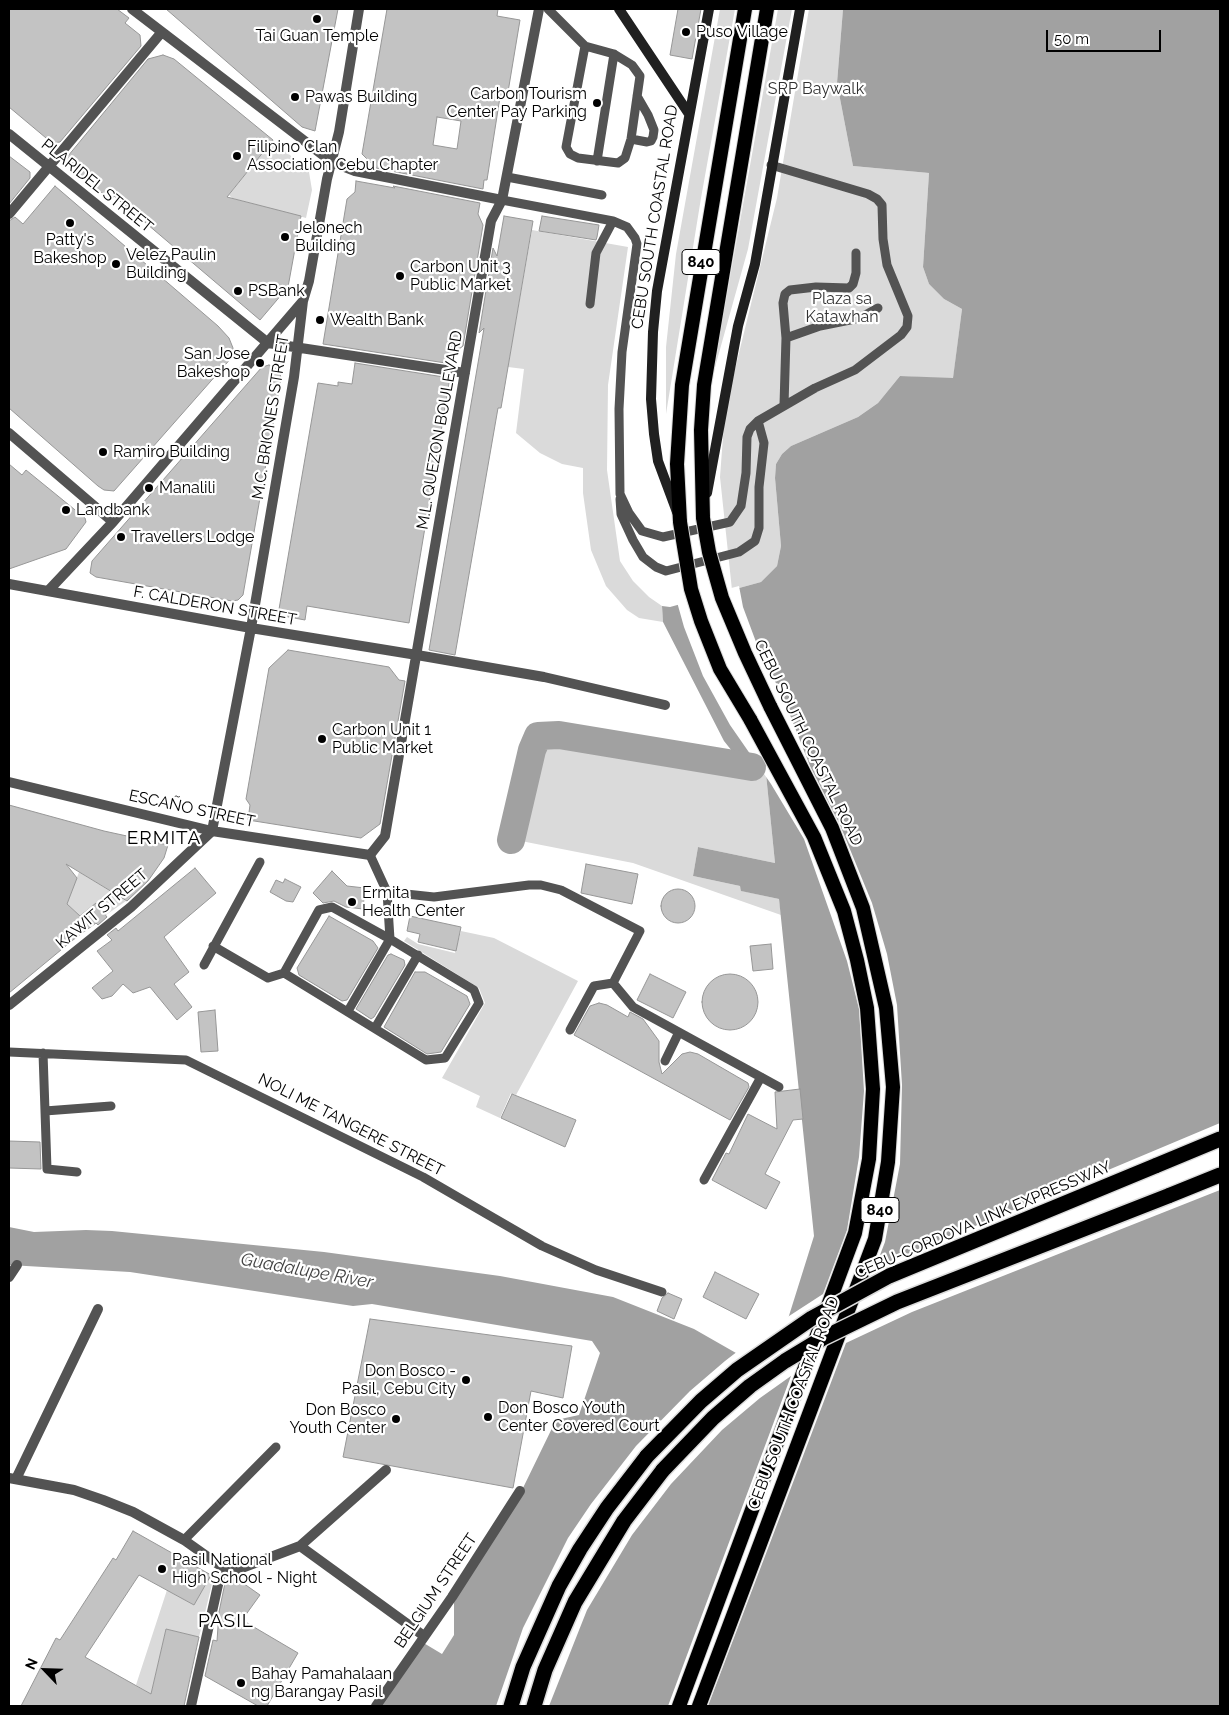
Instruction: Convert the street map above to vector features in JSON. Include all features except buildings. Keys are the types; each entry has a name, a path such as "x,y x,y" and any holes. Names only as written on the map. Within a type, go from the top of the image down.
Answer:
{"highway":[{"name":"CEBU SOUTH COASTAL ROAD","path":"679,1706 855,1233 869,1159 873,1089 866,1008 857,960 844,911 814,837 720,669 691,589 680,520 677,464 682,385 745,9"},
{"name":"CEBU SOUTH COASTAL ROAD","path":"699,1706 875,1239 888,1162 893,1087 886,1008 863,908 832,828 770,706 729,617 716,579 703,515 701,430 704,385 767,9"},
{"name":"CEBU-CORDOVA LINK EXPRESSWAY","path":"511,1706 523,1667 559,1586 580,1549 607,1508 647,1456 674,1428 737,1370 812,1318 889,1276 1220,1139"},
{"path":"534,1706 545,1670 575,1602 599,1558 624,1521 663,1470 690,1441 750,1386 785,1361 823,1338 896,1302 1220,1175"}],"main road":[{"path":"619,9 689,114"},
{"name":"CEBU SOUTH COASTAL ROAD","path":"680,520 658,461 654,434 652,367 657,291 709,9"},
{"name":"CEBU SOUTH COASTAL ROAD","path":"703,515 738,326 754,264 800,9"}],"street":[{"path":"132,9 332,162 354,171 502,200"},
{"name":"M.C. BRIONES STREET","path":"212,831 251,628 299,349 303,300 309,281 332,162 359,9"},
{"name":"M.L. QUEZON BOULEVARD","path":"370,855 386,836 492,222 502,200 507,177 538,9"},
{"path":"9,214 161,33"},
{"name":"PLARIDEL STREET","path":"9,134 268,343 465,374"},
{"path":"48,592 113,522 303,300"},
{"path":"9,433 113,522"},
{"name":"F. CALDERON STREET","path":"9,584 251,628 417,654 544,677 665,705"},
{"name":"ESCAÑO STREET","path":"9,782 212,831 370,855"},
{"name":"KAWIT STREET","path":"9,1005 131,906 212,831"},
{"path":"9,1278 17,1265"},
{"path":"98,1309 13,1479 74,1490 103,1500 133,1512 184,1540 222,1567 239,1569 300,1546 386,1470"},
{"name":"BELGIUM STREET","path":"376,1706 452,1597 520,1491"},
{"path":"300,1546 424,1636"},
{"path":"190,1706 222,1567"}],"lane":[{"path":"548,9 585,46 614,54 637,71 640,76 631,139 622,161 618,163 596,161 570,154 566,147 585,46"},
{"path":"596,161 614,54"},
{"path":"631,139 651,141 654,130 637,96"},
{"path":"620,494 629,514 642,531 653,536 663,537 730,522 741,506 746,473 748,433 758,421 815,388 855,370 901,336 907,327 908,316 887,265 883,239 882,205 877,199 868,194 771,165"},
{"path":"507,177 602,195"},
{"path":"502,200 613,221 627,227 637,244 622,352 618,456 621,514 643,557 656,567 666,571 739,552 755,541 759,528 759,487 764,443 758,421"},
{"path":"590,304 596,252 613,221"},
{"path":"784,406 786,338 783,302 785,294 790,290 816,287 849,288 854,284 856,253"},
{"path":"786,338 820,326 860,318 878,308"},
{"path":"348,1011 390,939 388,892 370,855"},
{"path":"204,965 260,862"},
{"path":"388,892 434,897 479,893 529,885 541,885 561,890 640,931 613,983"},
{"path":"213,946 268,978 284,973 319,910 332,908 418,955 474,990 479,1003 445,1058 426,1060 284,973"},
{"path":"374,1028 418,955"},
{"path":"570,1030 594,986 613,983"},
{"path":"613,983 633,1007 779,1087"},
{"path":"665,1061 678,1032"},
{"name":"NOLI ME TANGERE STREET","path":"9,1052 186,1060 423,1177 542,1246 596,1270 662,1292"},
{"path":"43,1053 47,1169 76,1172"},
{"path":"704,1180 761,1077"},
{"path":"45,1111 111,1106"},
{"path":"184,1540 276,1448"}],"green space":[{"path":"720,9 735,9 701,198 666,414 666,347 676,254"},
{"path":"778,9 792,9 748,249 712,378"},
{"name":"Plaza sa Katawhan","path":"809,9 843,9 837,83 853,166 929,173 923,267 929,284 944,299 962,309 953,379 900,376 878,403 858,417 791,446 782,454 776,464 775,478 781,546 777,566 761,582 732,590 720,477 725,410 777,198"},
{"path":"273,140 309,172 312,190 306,218 232,198 229,195"},
{"path":"532,230 628,247 608,385 607,470 620,561 633,581 649,597 662,606 663,622 639,618 627,610 606,586 591,550 583,493 583,468 562,464 540,453 516,433 524,369 508,367"},
{"path":"543,739 766,774 775,863 698,847 693,876 740,886 742,891 779,899 781,915 633,863 516,840"},
{"path":"79,872 126,901 106,915 96,903 80,916 67,904"},
{"path":"461,931 494,938 578,981 516,1095 511,1093 500,1118 476,1107 480,1096 442,1078 485,1003 479,988 404,941 407,937 418,944 455,953"},
{"path":"211,1575 214,1576 199,1637 166,1629 151,1694 136,1685 167,1590 194,1605"}],"water":[{"name":"Guadalupe River","path":"843,9 1220,9 1220,1706 378,1706 422,1642 442,1654 454,1635 454,1597 522,1490 556,1420 579,1415 600,1353 592,1341 372,1304 353,1306 130,1272 9,1265 9,1227 34,1232 112,1231 324,1252 500,1276 613,1297 694,1329 771,1373 814,1236 779,899 741,891 740,886 693,876 698,847 775,863 766,774 752,767 732,751 724,741 663,622 662,606 670,607 761,582 777,566 781,546 775,478 776,464 782,454 791,446 858,417 878,403 900,376 953,378 962,309 944,299 929,284 923,267 929,173 853,166 837,83"}],"pier":[{"path":"739,586 743,607 759,650 783,697 810,766 840,825 872,903 887,954 897,1005 902,1085 900,1164 885,1242 875,1268 1220,1123 1220,1190 912,1312 846,1343 708,1706 668,1706 791,1376 760,1398 722,1430 671,1484 632,1535 587,1610 549,1706 496,1706 523,1628 568,1538 591,1504 636,1446 690,1391 738,1351 770,1370 786,1318 823,1294 847,1230 859,1157 864,1091 859,1009 847,961 804,839 771,784 730,725 703,676 684,627 677,602"}],"waterway":[{"path":"511,840 532,750 538,736 559,735 752,767"}],"place":[{"name":"Tai Guan Temple","path":"317,19"},
{"name":"Puso Village","path":"686,32"},
{"name":"Pawas Building","path":"295,97"},
{"name":"Carbon Tourism Center Pay Parking","path":"597,103"},
{"name":"Filipino Clan Association Cebu Chapter","path":"237,156"},
{"name":"Patty's Bakeshop","path":"70,223"},
{"name":"Jelonech Building","path":"285,237"},
{"name":"Velez Paulin Building","path":"116,264"},
{"name":"Carbon Unit 3 Public Market","path":"400,276"},
{"name":"PSBank","path":"238,291"},
{"name":"Wealth Bank","path":"320,320"},
{"name":"San Jose Bakeshop","path":"260,363"},
{"name":"Ramiro Building","path":"103,452"},
{"name":"Manalili","path":"149,488"},
{"name":"Landbank","path":"66,510"},
{"name":"Travellers Lodge","path":"121,537"},
{"name":"Carbon Unit 1 Public Market","path":"322,739"},
{"name":"Ermita Health Center","path":"352,902"},
{"name":"Don Bosco - Pasil, Cebu City","path":"466,1380"},
{"name":"Don Bosco Youth Center Covered Court","path":"488,1417"},
{"name":"Don Bosco Youth Center","path":"396,1419"},
{"name":"Pasil National High School - Night","path":"162,1569"},
{"name":"Bahay Pamahalaan ng Barangay Pasil","path":"241,1683"}],"district":[{"name":"ERMITA","path":"164,838"},
{"name":"PASIL","path":"226,1621"}],"park label":[{"name":"SRP Baywalk","path":"816,89"}]}
